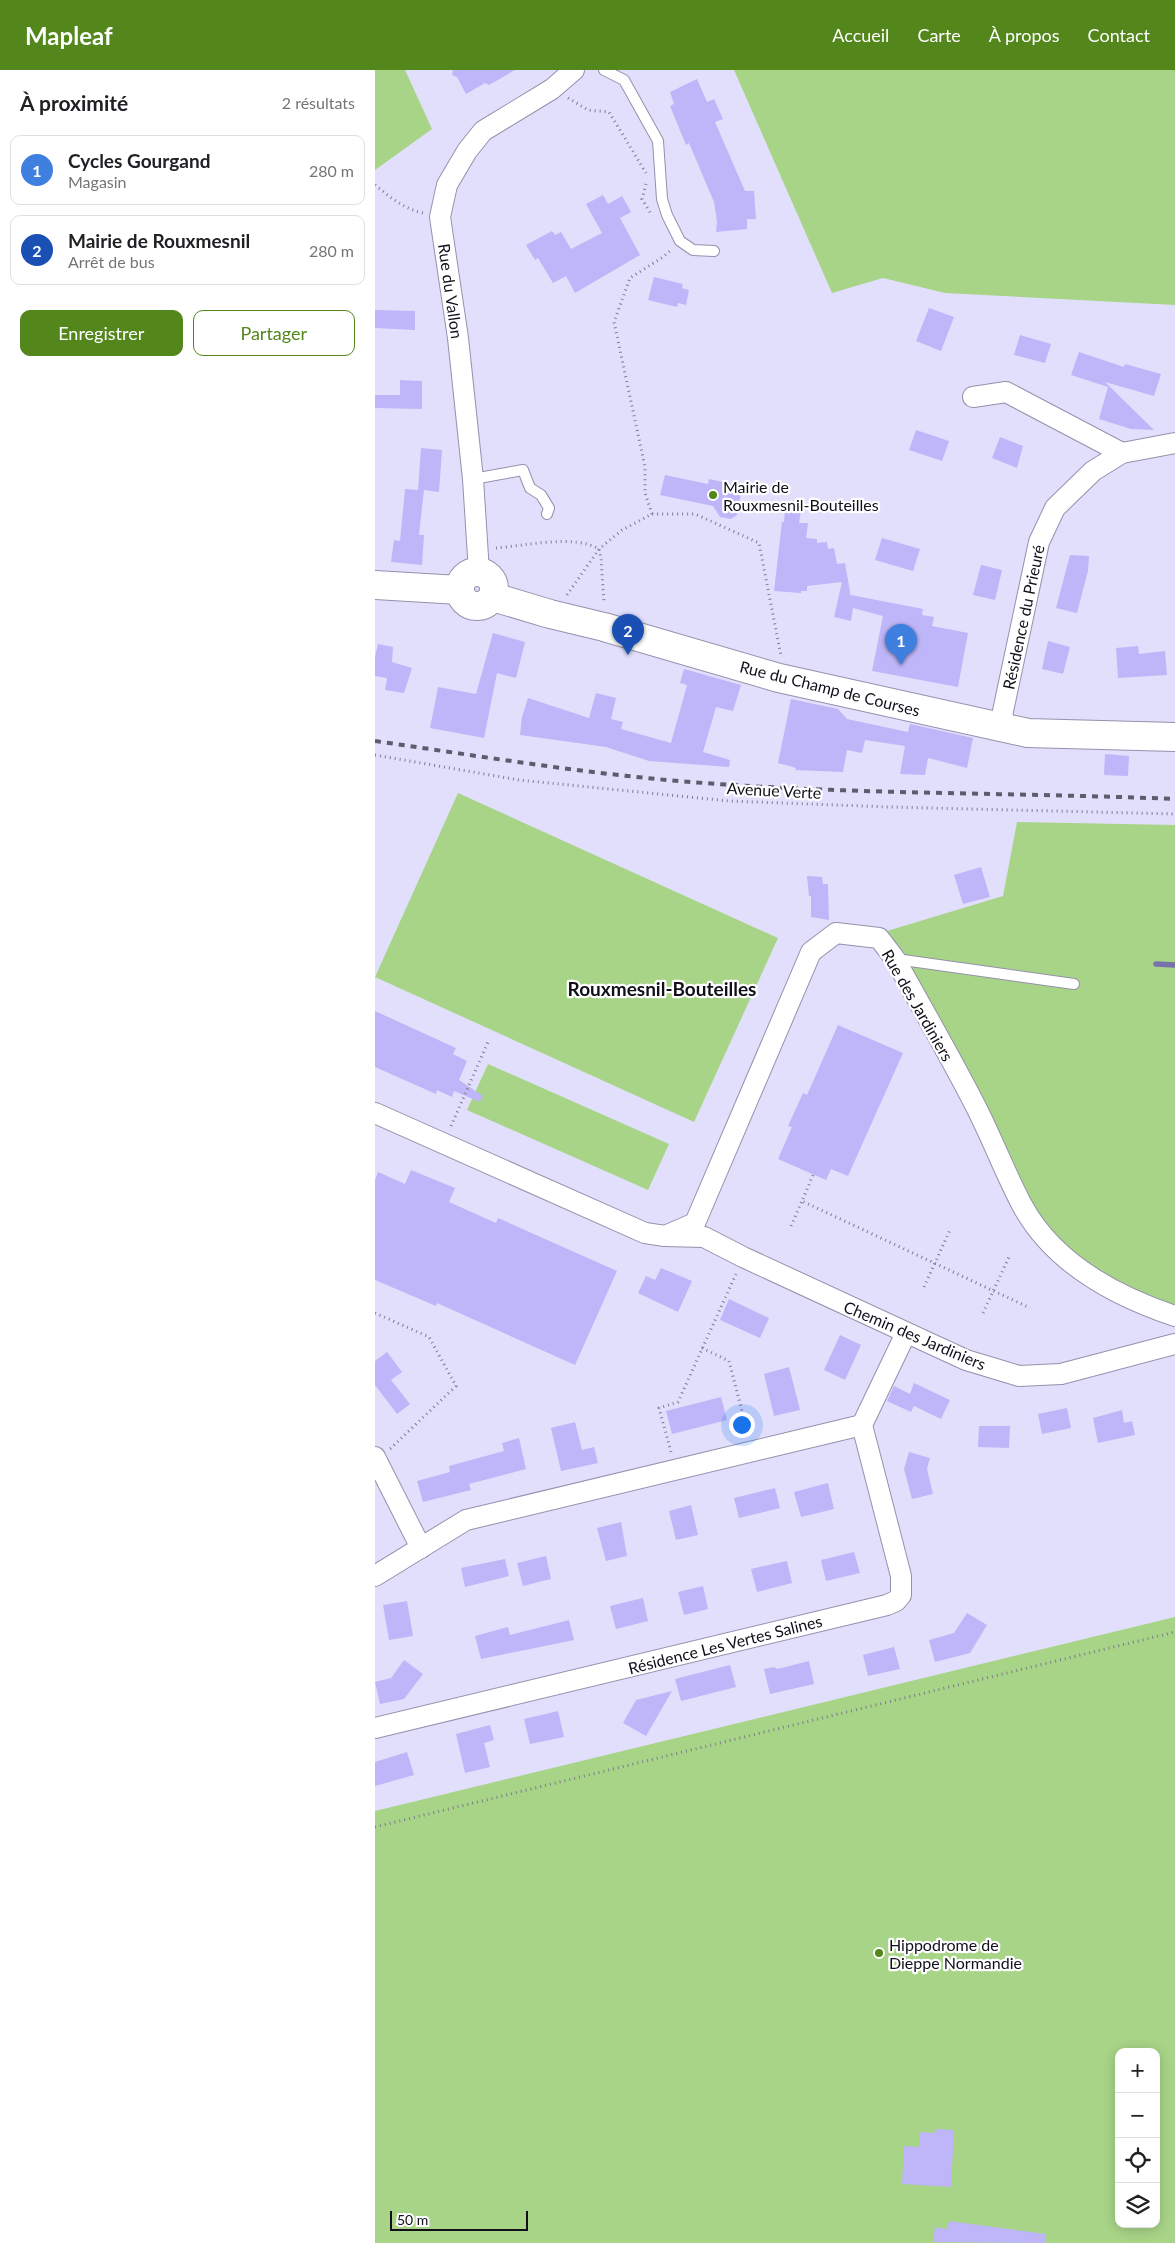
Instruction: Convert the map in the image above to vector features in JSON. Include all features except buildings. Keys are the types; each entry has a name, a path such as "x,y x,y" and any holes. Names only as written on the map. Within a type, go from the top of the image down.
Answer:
{"main road":[{"path":"479,561 494,586 493,597 485,605 473,606 464,601 459,590 463,578 473,572 479,561"},
{"path":"375,585 459,590"},
{"name":"Rue du Champ de Courses","path":"493,597 562,617 604,626 779,678 1028,733 1175,737"}],"street":[{"name":"Rue du Vallon","path":"479,561 473,479 458,338 440,217 447,185 467,151 483,131 553,89 574,70"},
{"path":"973,397 1006,392 1122,453"},
{"name":"Résidence du Prieuré","path":"1001,727 1039,542 1055,508 1093,470 1122,453 1175,443"},
{"name":"Rue des Jardiniers","path":"665,1236 695,1223 811,952 836,934 879,938 895,959 1037,1215 1047,1242 1068,1261 1090,1276 1151,1308 1175,1316"},
{"name":"Chemin des Jardiniers","path":"375,1113 443,1145 645,1233 704,1238 966,1360 1019,1376 1061,1374 1175,1344"},
{"path":"375,1576 466,1520 862,1425 906,1333"},
{"name":"Résidence Les Vertes Salines","path":"375,1728 868,1610 896,1601 901,1595 901,1576 862,1425"},
{"path":"376,1459 421,1548"}],"lane":[{"path":"604,70 624,80 657,141 662,199 667,215 680,241 693,250 714,251"},
{"path":"473,479 523,470 531,488 541,495 549,508 547,514"},
{"path":"895,959 1074,984"}],"path":[{"path":"553,89 588,110 609,112 648,177 641,199 652,216"},
{"path":"375,185 390,198 413,211 440,217"},
{"path":"652,514 645,493 645,468 614,322 631,278 663,258 680,241"},
{"path":"562,617 561,602 599,549 622,530 652,514 695,514 759,543 783,667 779,678"},
{"path":"479,561 569,542 591,544 599,549 601,558 605,614 604,626"},
{"name":"Avenue Verte","path":"375,755 519,780 729,801 1175,814"},
{"path":"443,1145 488,1042"},
{"path":"791,1226 813,1174"},
{"path":"802,1201 1030,1308"},
{"path":"924,1287 950,1230"},
{"path":"676,1470 659,1408 678,1402 743,1257"},
{"path":"983,1314 1009,1257"},
{"path":"375,1313 429,1337 457,1386 376,1459"},
{"path":"702,1348 729,1361 752,1451"},
{"path":"375,1827 1175,1632"}],"green space":[{"path":"375,70 405,70 432,129 375,170"},
{"path":"734,70 1175,70 1175,305 945,293 883,278 832,293"},
{"path":"458,793 778,938 694,1122 375,977"},
{"path":"1017,822 1175,825 1175,1307 1157,1304 1077,1260 1034,1220 985,1107 887,931 1003,896"},
{"path":"488,1064 669,1144 648,1190 467,1110"},
{"name":"Hippodrome de Dieppe Normandie","path":"1175,1617 1175,2243 375,2243 375,1811"}],"waterway":[{"path":"1156,964 1175,965"}],"railway":[{"path":"375,741 594,772 730,785 857,791 1175,799"}],"place":[{"name":"Mairie de Rouxmesnil-Bouteilles","path":"713,495"},
{"name":"Mairie de Rouxmesnil","path":"628,655"},
{"name":"Cycles Gourgand","path":"901,665"},
{"name":"Hippodrome de Dieppe Normandie","path":"879,1953"}],"district":[{"name":"Rouxmesnil-Bouteilles","path":"662,988"}]}
